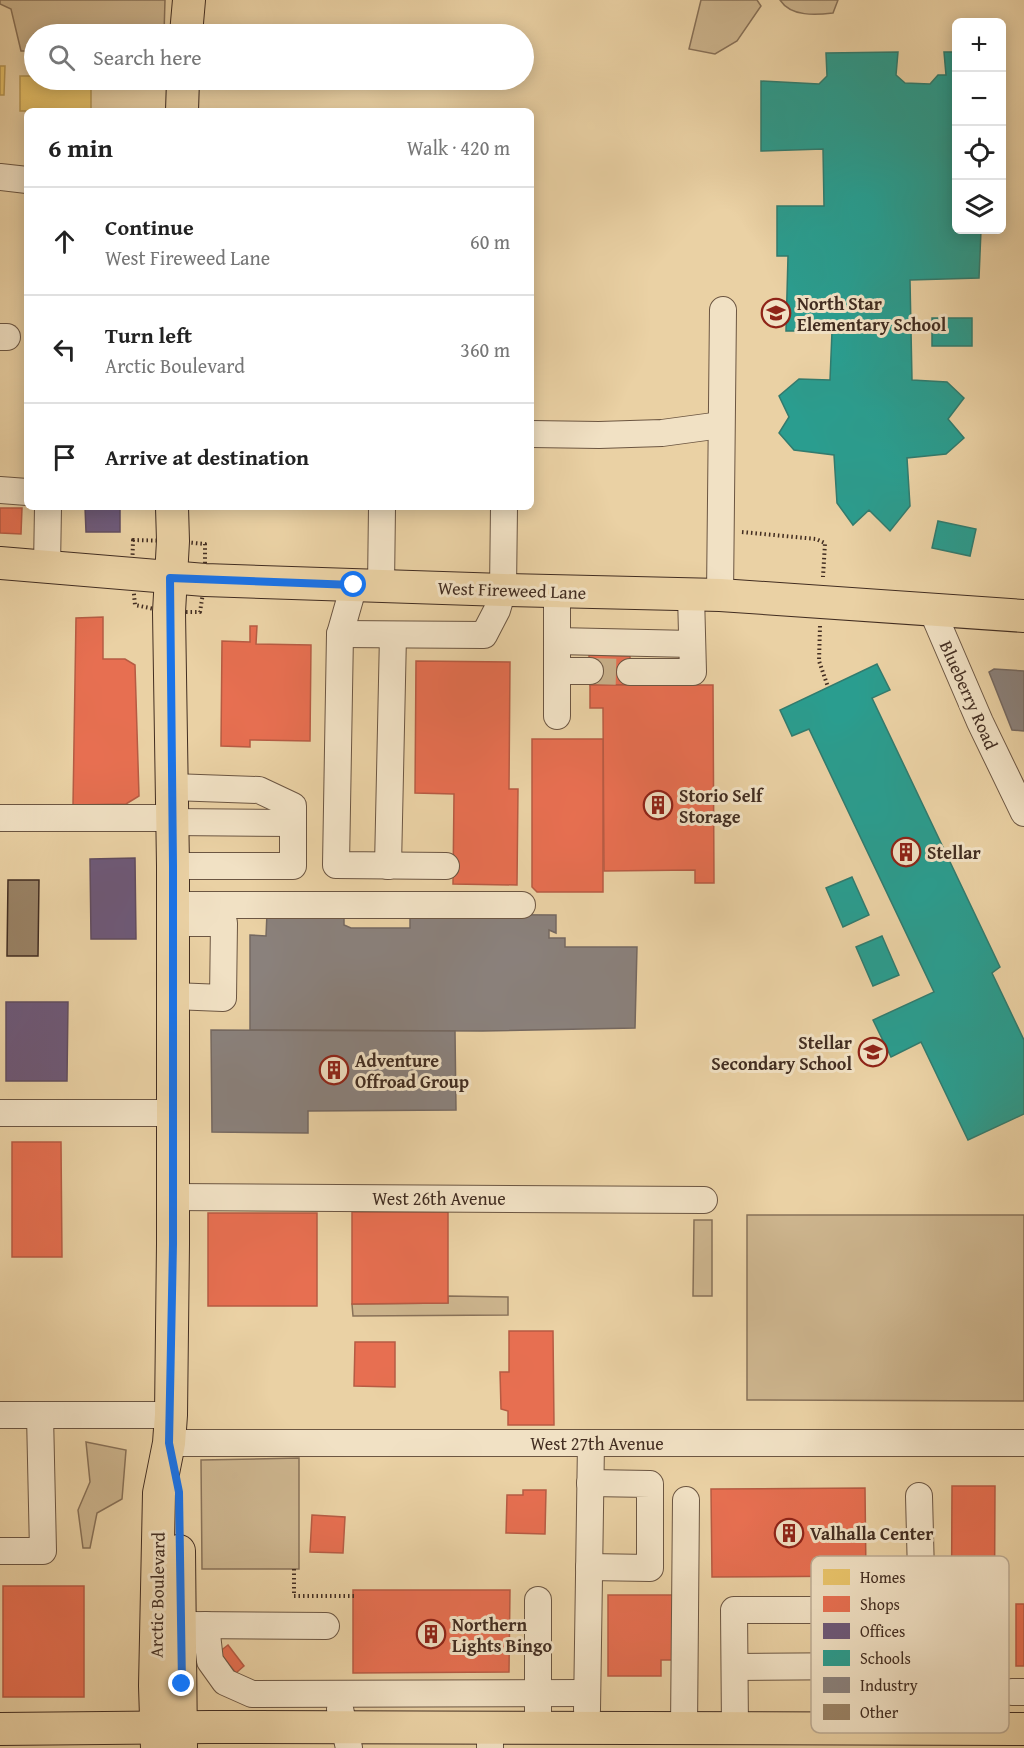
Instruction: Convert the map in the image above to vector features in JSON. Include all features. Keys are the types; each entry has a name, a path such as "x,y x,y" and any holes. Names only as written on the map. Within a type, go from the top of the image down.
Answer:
{"main road":[{"path":"187,24 189,0"},
{"path":"182,108 183,90"},
{"name":"Arctic Boulevard","path":"169,1738 193,1625 170,1429 173,1197 170,578 173,541 172,510"},
{"name":"West Fireweed Lane","path":"0,563 170,578 705,595 931,608 1024,616"},
{"name":"Arctic Boulevard","path":"169,1738 155,1686 159,1493 170,1429"},
{"path":"0,1729 169,1738 251,1728 348,1738 490,1738 538,1729 585,1729 614,1739 684,1729 735,1729 791,1739 836,1733"}],"street":[{"path":"0,177 24,180"},
{"path":"630,672 693,672 692,644 705,595 721,424 723,310"},
{"path":"534,434 662,433 721,424"},
{"path":"0,490 24,492"},
{"path":"47,567 48,510"},
{"path":"381,510 368,586 340,634 336,865 446,866"},
{"path":"340,634 484,635 497,610 503,590 504,510"},
{"path":"557,591 557,716"},
{"name":"Blueberry Road","path":"931,608 980,722 1022,806"},
{"path":"387,866 393,635"},
{"path":"557,641 692,644"},
{"path":"557,670 590,671"},
{"path":"172,787 259,790 292,806 293,822 293,866 173,866"},
{"path":"0,818 293,822"},
{"path":"173,914 522,905"},
{"path":"173,914 224,923 224,998 173,996"},
{"path":"0,1113 173,1113"},
{"name":"West 26th Avenue","path":"173,1197 704,1200"},
{"name":"West 27th Avenue","path":"0,1415 40,1415 170,1429 591,1443 1024,1443"},
{"path":"0,1551 43,1551 40,1415"},
{"path":"585,1729 591,1443"},
{"path":"589,1567 650,1568 650,1484 590,1483"},
{"path":"919,1496 921,1556"},
{"path":"684,1729 686,1500"},
{"path":"538,1600 538,1729"},
{"path":"735,1729 734,1610 811,1610"},
{"path":"326,1626 193,1625 210,1661 225,1682 252,1694 587,1693"},
{"path":"735,1667 811,1666"},
{"path":"251,1728 252,1694"},
{"path":"337,1694 348,1738"}],"path":[{"path":"734,531 816,539 825,543 823,576"},
{"path":"820,623 819,661 828,687"},
{"path":"294,1569 294,1596 354,1596"}],"shaded area":[{"path":"0,0 165,0 164,24 24,24 24,51 21,51 11,9 0,4"},
{"path":"701,0 757,0 761,6 737,41 715,54 689,49"},
{"path":"780,0 838,0 833,13 804,14 785,6"},
{"path":"747,1215 1024,1215 1024,1401 747,1400"},
{"path":"694,1220 712,1220 712,1296 693,1296"},
{"path":"448,1296 508,1297 508,1315 353,1316 352,1304 448,1303"},
{"path":"86,1442 126,1450 122,1499 97,1513 90,1548 83,1548 78,1510 90,1482"},
{"path":"299,1458 299,1569 202,1569 201,1460"}],"building: Homes":[{"path":"0,66 5,66 4,95 0,95"},
{"path":"20,76 24,76 24,90 91,90 91,108 24,108 24,111 20,111"}],"building: Shops":[{"path":"0,508 22,508 21,534 0,533"},
{"path":"103,617 103,659 125,659 135,665 139,796 126,804 73,805 76,618"},
{"path":"250,626 257,626 256,644 311,645 310,741 250,740 250,747 221,746 222,641 250,642"},
{"path":"589,655 630,656 630,685 590,685"},
{"path":"416,661 510,662 509,789 518,789 517,885 453,884 454,794 415,793"},
{"name":"Storio Self Storage","path":"590,685 713,685 714,883 695,883 695,870 604,871 603,708 590,708"},
{"path":"532,739 603,739 603,892 537,892 532,887"},
{"path":"12,1142 61,1142 62,1257 12,1257"},
{"path":"352,1212 448,1212 448,1303 352,1304"},
{"path":"208,1213 317,1213 317,1306 208,1306"},
{"path":"509,1331 553,1331 554,1425 508,1425 508,1411 501,1409 500,1372 509,1372"},
{"path":"355,1342 395,1342 395,1387 354,1386"},
{"path":"952,1486 995,1486 995,1556 952,1556"},
{"name":"Valhalla Center","path":"865,1488 866,1556 811,1556 811,1576 712,1577 711,1489"},
{"path":"523,1490 546,1490 545,1534 506,1533 507,1495 523,1495"},
{"path":"312,1515 345,1517 343,1553 310,1552"},
{"path":"3,1586 84,1586 84,1697 3,1697"},
{"name":"Northern Lights Bingo","path":"353,1590 510,1590 509,1672 353,1673"},
{"path":"608,1595 675,1595 675,1660 661,1660 661,1676 608,1676"},
{"path":"1016,1604 1024,1604 1024,1666 1016,1666"},
{"path":"228,1645 244,1666 236,1673 219,1652"}],"building: Offices":[{"path":"85,510 120,510 120,532 86,532"},
{"path":"135,858 136,939 91,939 90,859"},
{"path":"6,1002 68,1002 67,1081 6,1081"}],"building: Schools":[{"path":"898,52 896,75 905,83 930,84 938,75 946,75 944,52 952,52 952,234 981,234 979,278 910,280 912,380 947,382 964,398 948,419 964,438 946,454 907,458 910,506 890,531 869,510 853,525 837,503 834,455 794,450 779,433 789,417 779,396 799,379 830,380 832,331 786,331 788,256 777,256 777,206 824,206 823,149 761,151 761,81 819,84 827,76 826,53"},
{"path":"932,318 972,318 972,346 932,346"},
{"path":"938,521 976,529 970,556 932,548"},
{"name":"Stellar","path":"877,664 890,690 872,698 1000,967 992,973 1024,1040 1024,1114 968,1140 921,1042 891,1057 873,1020 934,992 809,729 792,736 780,710"},
{"path":"852,877 869,915 843,927 826,888"},
{"path":"882,936 899,975 873,986 856,947"}],"building: Industry":[{"path":"994,669 1024,671 1024,731 1012,730 989,672"},
{"path":"267,913 344,914 344,925 351,928 410,928 410,914 556,915 556,933 549,930 549,938 565,938 565,947 637,947 635,1028 482,1031 250,1030 250,935 266,936"},
{"name":"Adventure Offroad Group","path":"211,1030 455,1031 456,1110 308,1111 308,1133 212,1132"}],"building: Other":[{"path":"8,880 39,880 38,956 7,956"}],"tunnel":[{"path":"590,671 630,672"}],"place":[{"name":"North Star Elementary School","path":"776,313"},
{"name":"Storio Self Storage","path":"658,805"},
{"name":"Stellar","path":"906,852"},
{"name":"Stellar Secondary School","path":"873,1052"},
{"name":"Adventure Offroad Group","path":"334,1070"},
{"name":"Valhalla Center","path":"789,1533"},
{"name":"Northern Lights Bingo","path":"431,1634"}],"route":[{"path":"182,1684 179,1492 169,1443 173,1244 170,578 354,585"}]}
